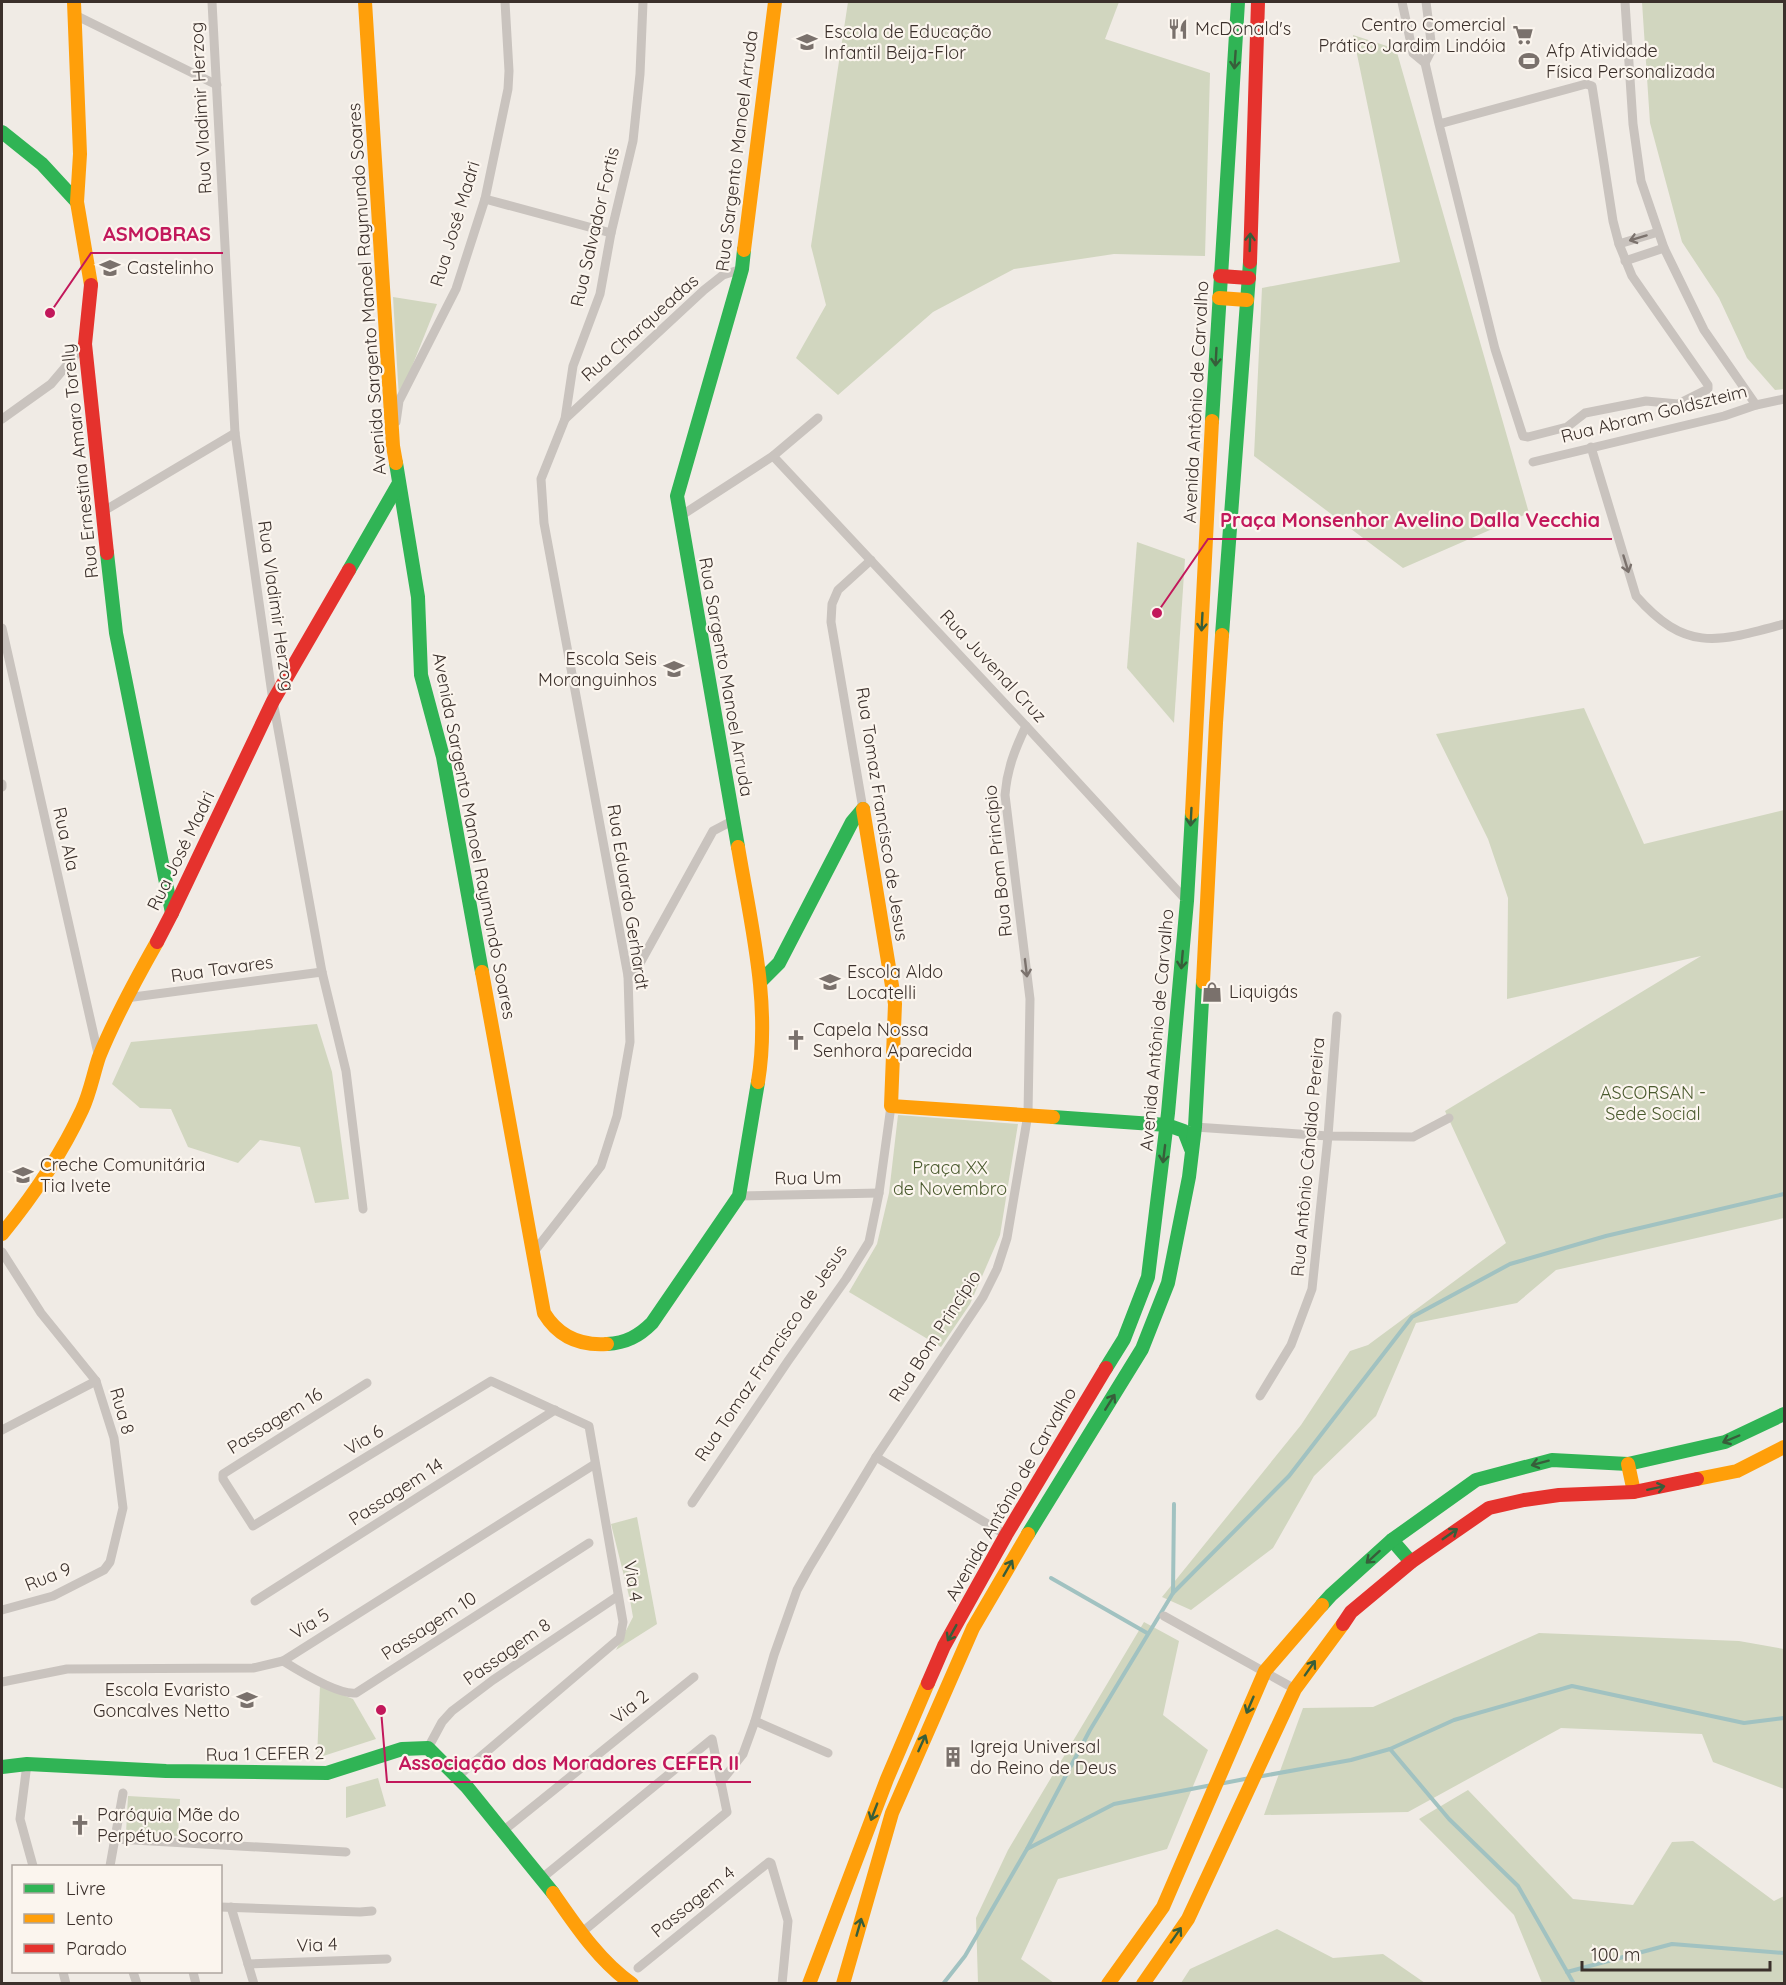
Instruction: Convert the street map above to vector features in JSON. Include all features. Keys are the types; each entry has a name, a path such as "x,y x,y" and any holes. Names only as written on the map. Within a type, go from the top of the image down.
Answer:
{"street":[{"name":"Rua Vladimir Herzog","path":"212,2 235,433 273,701 322,972 346,1071 363,1209"},
{"name":"Avenida Sargento Manoel Raymundo Soares","path":"365,2 393,446 418,597 421,675 444,758 544,1313 556,1331 568,1339 590,1344 612,1345 640,1335"},
{"name":"Rua José Madri","path":"393,446 399,401 456,289 485,199 508,89 505,2"},
{"name":"Rua Salvador Fortis","path":"544,523 541,479 565,419 573,366 600,294 611,233 633,141 640,74 643,2"},
{"name":"Rua Sargento Manoel Arruda","path":"640,1335 652,1323 739,1196 763,1052 761,981 677,496 742,269 775,2"},
{"name":"Avenida Antônio de Carvalho","path":"809,1983 886,1779 940,1656 1006,1535 1124,1339 1148,1277 1167,1125 1187,902 1220,276 1239,2"},
{"name":"Avenida Antônio de Carvalho","path":"843,1983 892,1813 973,1628 1142,1349 1168,1283 1192,1155 1195,1126 1216,723 1249,278 1258,2"},
{"path":"1402,2 1413,52 1425,63 1438,124 1494,348 1523,436 1528,437 1565,428 1583,414 1595,411 1646,401 1678,404 1708,388 1632,276 1625,261 1612,221 1592,86 1586,84 1438,124"},
{"path":"1425,63 1432,49 1426,2"},
{"path":"1625,2 1633,124 1641,181 1664,248 1704,330 1756,405"},
{"path":"75,8 216,85"},
{"name":"Rua Ernestina Amaro Torelly","path":"75,8 80,154 78,202 91,287 85,344 102,512 116,633 172,913"},
{"path":"2,132 42,164 78,202"},
{"path":"485,199 611,233"},
{"path":"1619,244 1658,232"},
{"path":"1625,261 1664,248"},
{"name":"Rua Charqueadas","path":"565,419 705,290 723,275 742,269"},
{"path":"1220,276 1249,278"},
{"path":"1219,298 1247,300"},
{"path":"2,419 51,384 85,344"},
{"name":"Rua Abram Goldszteim","path":"1533,462 1785,399"},
{"path":"680,518 773,456 818,418"},
{"path":"102,512 235,433"},
{"path":"1591,447 1636,596 1651,613 1691,636 1712,640 1785,624"},
{"name":"Rua Juvenal Cruz","path":"773,456 1187,902"},
{"name":"Rua José Madri","path":"2,1234 33,1195 70,1133 83,1108 99,1058 126,998 172,913 273,701 399,483"},
{"name":"Rua Eduardo Gerhardt","path":"533,1253 601,1166 617,1116 630,1042 628,976 544,523"},
{"name":"Rua Tomaz Francisco de Jesus","path":"692,1503 846,1279 868,1242 879,1193 891,1106 895,1004 831,622 832,604 838,590 871,560"},
{"name":"Rua Ala","path":"2,628 99,1058"},
{"name":"Rua Bom Princípio","path":"720,1783 743,1754 797,1590 876,1457 983,1297 997,1269 1007,1238 1028,1114 1030,999 1005,795 1006,776 1014,750 1026,726"},
{"path":"761,981 779,963 852,822 863,810"},
{"path":"628,976 639,965 713,831 732,821"},
{"name":"Rua Tavares","path":"126,998 322,972"},
{"name":"Rua Antônio Cândido Pereira","path":"1260,1396 1291,1345 1312,1289 1328,1136 1337,1016"},
{"path":"1170,1092 1176,1117 1195,1126 1328,1136 1413,1137 1449,1118"},
{"path":"891,1106 1167,1125 1184,1131 1192,1155"},
{"name":"Rua Um","path":"739,1196 879,1193"},
{"name":"Rua 8","path":"2,1252 41,1313 96,1381 114,1438 123,1508 110,1562 104,1570"},
{"path":"2,1430 96,1381"},
{"name":"Via 4","path":"458,1776 617,1642 623,1622 589,1426 491,1381"},
{"name":"Via 6","path":"253,1526 491,1381"},
{"name":"Passagem 16","path":"253,1526 223,1479 223,1474 367,1383"},
{"name":"Passagem 14","path":"255,1601 555,1410"},
{"path":"1108,1983 1163,1907 1265,1671 1331,1595 1392,1540 1476,1480 1552,1460 1628,1464 1725,1442 1785,1414"},
{"path":"1143,1983 1188,1919 1295,1689 1352,1612 1411,1562 1489,1508 1524,1500 1559,1496 1634,1492 1737,1471 1785,1448"},
{"path":"876,1457 1006,1535"},
{"name":"Via 5","path":"2,1682 67,1669 253,1668 282,1661 595,1464"},
{"path":"1628,1464 1634,1492"},
{"path":"1392,1540 1411,1562"},
{"name":"Passagem 10","path":"282,1661 323,1684 351,1694 356,1693 589,1543"},
{"name":"Rua 9","path":"2,1610 53,1596 104,1570"},
{"name":"Passagem 8","path":"428,1748 442,1722 452,1712 494,1680 618,1596"},
{"path":"1164,1616 1295,1689"},
{"name":"Via 2","path":"503,1831 694,1677"},
{"path":"755,1721 828,1753"},
{"path":"542,1878 712,1739 727,1812 581,1933"},
{"path":"428,1748 458,1776 542,1878 581,1933 615,1972 632,1983"},
{"name":"Rua 1 CEFER 2","path":"2,1767 27,1764 166,1771 327,1773 402,1749 428,1748"},
{"path":"27,1764 20,1819 33,1865"},
{"path":"110,1865 123,1793"},
{"path":"116,1839 346,1852"},
{"name":"Passagem 4","path":"638,1968 769,1862 788,1921 782,1983"},
{"path":"254,1983 226,1907 372,1911"},
{"name":"Via 4","path":"248,1964 387,1959"}],"green space":[{"path":"848,2 1119,2 1105,39 1210,73 1205,256 1114,254 1014,269 933,312 838,395 796,358 826,305 811,246"},
{"path":"1642,2 1784,2 1784,389 1775,390 1747,358 1719,298 1682,242 1650,123"},
{"path":"1353,35 1396,49 1529,513 1403,568 1254,456 1262,288 1400,262"},
{"path":"393,297 437,304 399,399"},
{"path":"1137,542 1185,559 1174,723 1127,668"},
{"name":"ASCORSAN - Sede Social","path":"1584,708 1644,844 1784,810 1784,1218 1556,1270 1517,1303 1416,1323 1376,1416 1314,1476 1273,1548 1191,1610 1162,1597 1301,1425 1350,1351 1368,1345 1506,1243 1445,1111 1701,956 1507,999 1508,898 1488,839 1436,734"},
{"path":"317,1024 332,1072 349,1199 315,1203 300,1147 260,1140 238,1163 188,1147 171,1109 140,1108 112,1084 131,1042"},
{"name":"Praça XX de Novembro","path":"898,1115 1018,1124 1000,1235 970,1304 941,1347 849,1292 877,1244 889,1193"},
{"path":"637,1517 657,1624 616,1650 633,1617 611,1524"},
{"path":"1144,1622 1179,1641 1163,1715 1208,1750 1167,1849 1058,1879 1021,1959 1054,1983 978,1983 976,1918 1008,1850"},
{"path":"1539,1633 1739,1641 1784,1649 1784,1789 1713,1762 1702,1734 1561,1728 1408,1812 1264,1815 1303,1708 1373,1707"},
{"path":"320,1686 353,1699 376,1739 317,1758"},
{"path":"378,1778 386,1806 346,1818 346,1787"},
{"path":"1468,1790 1573,1899 1633,1905 1672,1842 1693,1841 1774,1901 1784,1896 1784,1983 1542,1983 1514,1915 1419,1819"},
{"path":"128,1796 180,1799 178,1836 126,1833"},
{"path":"1277,1929 1333,1958 1383,1954 1425,1983 1181,1983 1190,1969"}],"waterway":[{"path":"1027,1849 1090,1730 1173,1593 1289,1476 1412,1317 1510,1264 1606,1236 1784,1194"},
{"path":"1173,1593 1174,1504"},
{"path":"1051,1578 1147,1633"},
{"path":"1257,1777 1351,1760 1390,1749 1454,1720 1572,1686 1744,1723 1784,1718"},
{"path":"1390,1749 1449,1819 1518,1886 1574,1984"},
{"path":"1219,1784 1250,1778"},
{"path":"943,1984 965,1956 1027,1849 1114,1804 1212,1785"},
{"path":"1567,1972 1672,1944 1784,1953"}],"traffic: fast":[{"path":"1212,421 1238,2"},
{"path":"2,132 42,164 77,202"},
{"path":"738,847 677,496 742,269 744,250"},
{"path":"1222,635 1250,262"},
{"path":"396,463 418,597 421,675 443,757 482,972"},
{"path":"349,570 399,483"},
{"path":"107,553 116,633 172,913"},
{"path":"761,981 779,963 852,822 863,809"},
{"path":"1106,1368 1124,1339 1148,1277 1168,1113 1187,901 1192,813"},
{"path":"1028,1534 1142,1349 1168,1283 1189,1177 1195,1127 1203,982"},
{"path":"607,1344 632,1338 652,1323 739,1196 758,1082"},
{"path":"1053,1117 1167,1125 1184,1131 1191,1149"},
{"path":"1322,1605 1392,1540 1476,1480 1552,1460 1628,1464 1725,1442 1784,1414"},
{"path":"1392,1540 1411,1562"},
{"path":"2,1767 27,1764 166,1771 327,1773 402,1749 428,1748 467,1787 553,1893"}],"traffic: slow":[{"path":"74,2 80,154 77,202 91,285"},
{"path":"365,2 393,446 396,463"},
{"path":"744,250 775,2"},
{"path":"1219,298 1247,300"},
{"path":"1192,813 1212,421"},
{"path":"1203,982 1222,635"},
{"path":"863,809 895,1004 891,1106 1053,1117"},
{"path":"738,847 761,993 762,1023 758,1082"},
{"path":"2,1234 46,1175 74,1127 85,1104 99,1057 112,1027 157,942"},
{"path":"482,972 544,1313 556,1328 570,1338 587,1343 607,1344"},
{"path":"1697,1479 1737,1471 1784,1447"},
{"path":"1628,1464 1634,1492"},
{"path":"843,1984 892,1813 973,1628 1028,1534"},
{"path":"1108,1984 1163,1907 1265,1671 1322,1605"},
{"path":"1143,1984 1188,1919 1295,1689 1343,1624"},
{"path":"809,1984 887,1779 928,1683"},
{"path":"553,1893 599,1954 632,1984"}],"traffic: jam":[{"path":"1250,262 1258,2"},
{"path":"1220,276 1249,278"},
{"path":"91,285 85,344 107,553"},
{"path":"157,942 273,701 349,570"},
{"path":"928,1683 944,1646 1006,1535 1106,1368"},
{"path":"1343,1624 1351,1612 1411,1562 1489,1508 1559,1495 1634,1492 1697,1479"}],"place":[{"name":"McDonald's","path":"1178,29"},
{"name":"Centro Comercial Prático Jardim Lindóia","path":"1523,35"},
{"name":"Escola de Educação Infantil Beija-Flor","path":"807,42"},
{"name":"Afp Atividade Física Personalizada","path":"1529,61"},
{"name":"Castelinho","path":"110,268"},
{"name":"ASMOBRAS","path":"50,313"},
{"name":"Praça Monsenhor Avelino Dalla Vecchia","path":"1157,613"},
{"name":"Escola Seis Moranguinhos","path":"674,669"},
{"name":"Escola Aldo Locatelli","path":"830,982"},
{"name":"Liquigás","path":"1212,992"},
{"name":"Capela Nossa Senhora Aparecida","path":"796,1040"},
{"name":"Creche Comunitária Tia Ivete","path":"23,1175"},
{"name":"Escola Evaristo Goncalves Netto","path":"247,1700"},
{"name":"Associação dos Moradores CEFER II","path":"381,1710"},
{"name":"Igreja Universal do Reino de Deus","path":"953,1757"},
{"name":"Paróquia Mãe do Perpétuo Socorro","path":"80,1825"}]}
